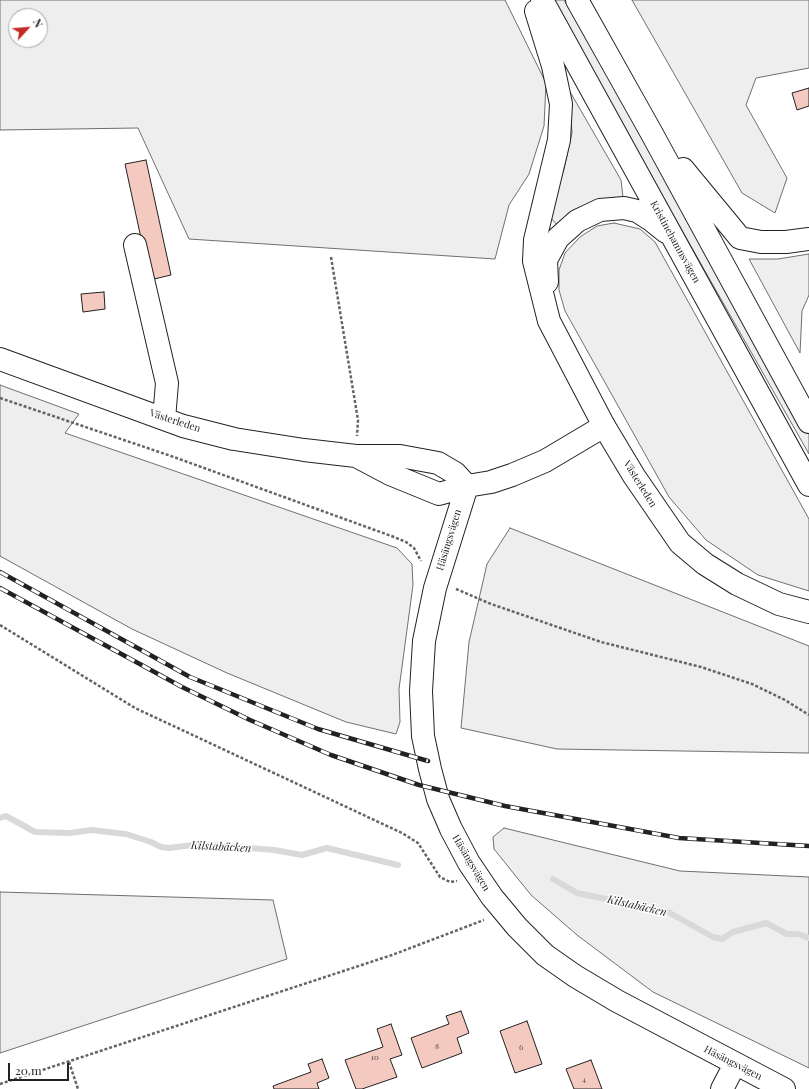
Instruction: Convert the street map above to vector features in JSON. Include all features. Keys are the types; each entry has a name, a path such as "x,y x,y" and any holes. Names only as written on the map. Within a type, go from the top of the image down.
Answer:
{"main road":[{"path":"532,0 553,66 561,104 559,140 535,240 534,261 549,321 604,426"},
{"name":"Kristinehamnsvägen","path":"542,0 809,485"},
{"path":"577,0 651,132 809,422"},
{"path":"651,132 740,238 761,242 786,242 809,239"},
{"path":"549,321 546,260 558,238 577,221 600,210 624,208 637,211 651,220 673,238"},
{"path":"135,244 167,383 164,419"},
{"name":"Västerleden","path":"0,359 183,426 234,439 356,456 390,474 439,494 467,486 491,482 519,472 544,461 604,426 641,487 680,543 705,564 737,584 779,604 809,612"},
{"name":"Häsängsvägen","path":"467,486 437,581 424,641 421,691 423,736 438,799 451,829 469,863 492,897 517,927 545,955 575,976 617,1001 784,1089"},
{"path":"722,1089 735,1064"}],"path":[{"path":"331,257 358,420 356,456"},
{"path":"0,398 171,456 394,537 406,542 414,548 422,563"},
{"path":"437,581 491,604 601,642 701,667 752,684 786,700 809,715"},
{"path":"0,625 135,708 402,833 418,843 440,877 450,882 463,880"},
{"path":"0,1084 399,953 488,918"},
{"path":"69,1062 78,1089"}],"shaded area":[{"path":"0,0 505,0 546,83 544,126 529,174 509,205 495,259 189,239 138,128 0,130"},
{"path":"551,0 564,0 809,433 809,454"},
{"path":"632,0 809,0 809,68 756,78 746,105 787,178 775,213 742,193"},
{"path":"569,90 621,180 623,197 596,201 573,210 557,225 549,216 564,169 572,133"},
{"path":"614,223 640,229 655,242 809,519 809,591 758,575 706,540 669,497 565,311 559,290 559,270 565,253 580,237 597,226"},
{"path":"809,254 809,295 802,311 800,353 749,259 778,259"},
{"path":"0,385 79,414 65,433 397,548 412,564 413,585 399,689 400,722 396,734 346,722 227,673 132,629 0,556"},
{"path":"510,528 809,646 809,753 557,749 461,728 469,642 487,564"},
{"path":"504,828 680,871 809,877 809,1068 653,992 577,935 531,895 494,849 493,837"},
{"path":"0,892 273,900 287,959 0,1053"}],"building":[{"path":"809,88 809,106 797,110 792,93"},
{"path":"146,160 171,275 150,280 125,164"},
{"path":"104,292 105,309 83,312 81,294"},
{"path":"461,1011 469,1033 457,1038 462,1053 422,1068 411,1038 449,1024 446,1016"},
{"path":"527,1021 542,1064 515,1073 500,1031"},
{"path":"391,1024 402,1055 390,1059 397,1077 362,1089 356,1089 345,1060 383,1047 377,1029"},
{"path":"322,1059 329,1078 317,1083 319,1089 274,1089 273,1086 311,1072 308,1064"},
{"path":"591,1060 602,1089 574,1089 566,1069"}],"waterway":[{"name":"Kilstabäcken","path":"0,818 6,816 35,832 70,833 91,830 126,834 151,842 161,847 169,848 200,844 274,850 302,855 327,848 398,865"},
{"name":"Kilstabäcken","path":"553,879 577,893 668,912 713,937 722,939 733,932 766,923 787,934 798,934 809,938"}],"railway":[{"path":"0,572 190,677 318,729 428,761"},
{"path":"0,588 182,687 250,720 331,755 419,785 505,806 679,838 809,846"}]}
